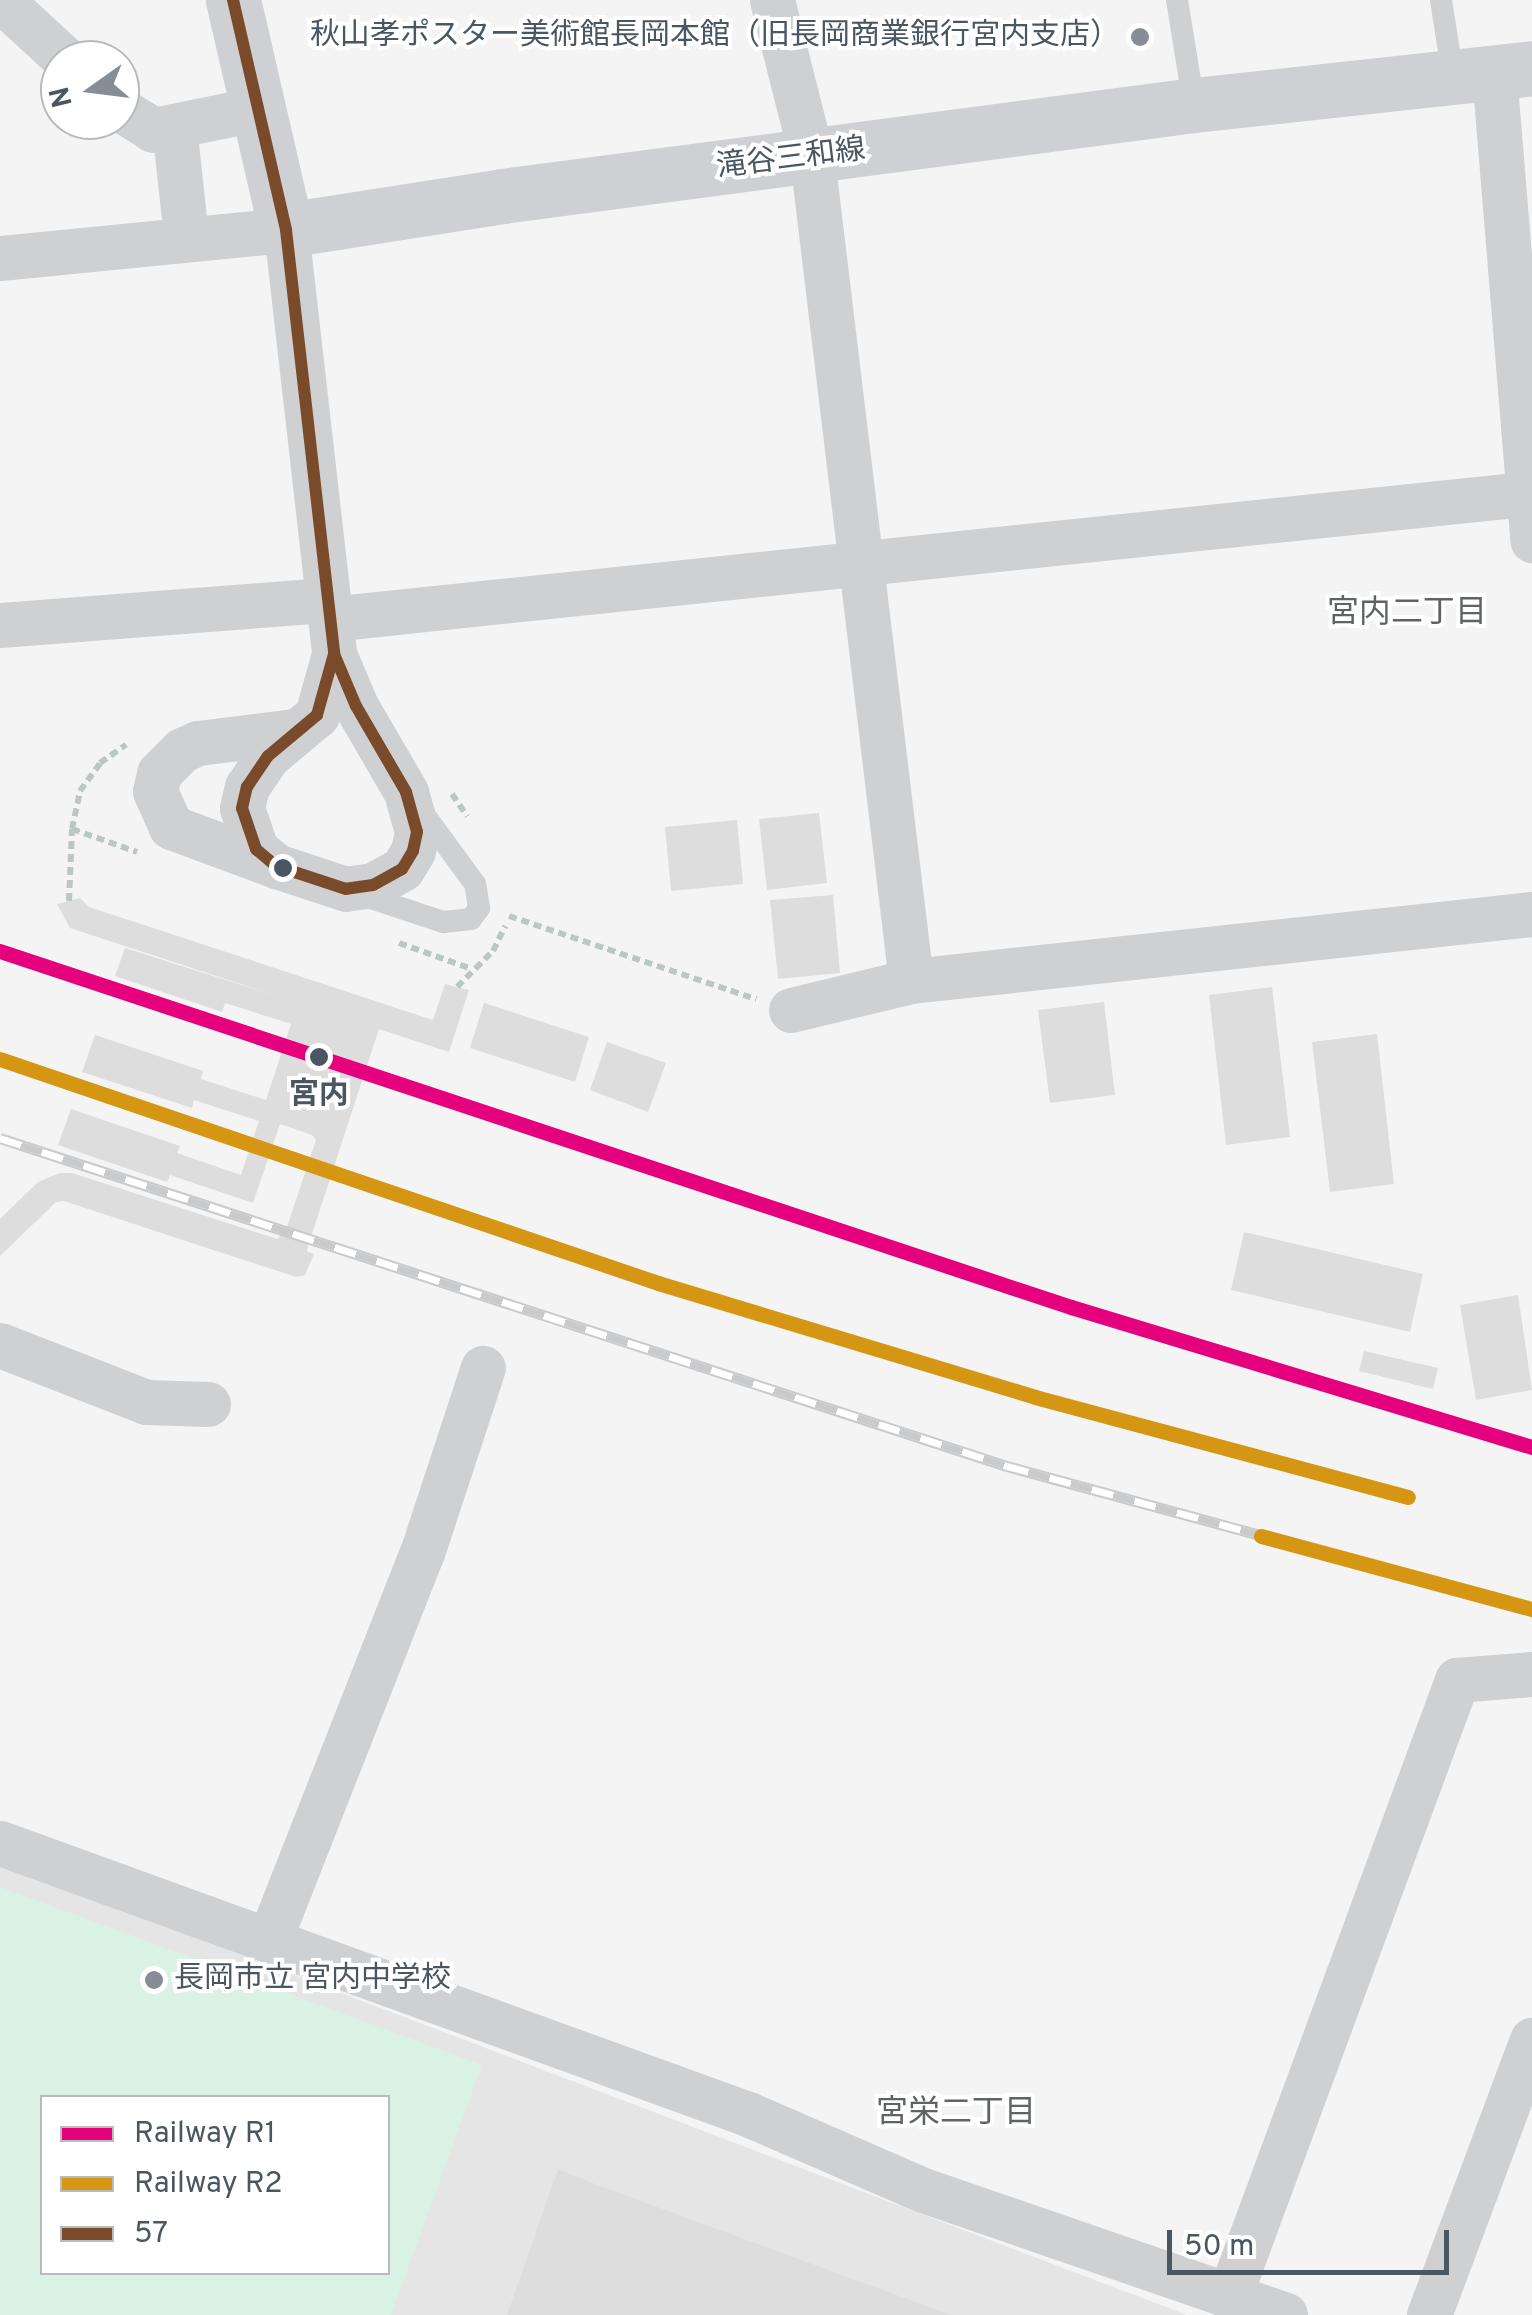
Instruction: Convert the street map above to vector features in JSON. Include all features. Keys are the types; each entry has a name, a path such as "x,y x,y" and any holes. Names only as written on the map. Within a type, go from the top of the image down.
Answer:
{"main road":[{"path":"234,0 286,230"},
{"name":"滝谷三和線","path":"286,230 502,196 1194,105 1493,73"}],"street":[{"path":"1,0 44,40"},
{"path":"772,0 812,158 911,981"},
{"path":"1493,73 1532,540"},
{"path":"140,122 153,130 261,108"},
{"path":"174,126 186,237"},
{"path":"0,258 286,230 330,624 356,706 406,792 417,832 413,851 402,869 387,880 346,889 171,827 155,791 159,773 182,750 198,744 294,732"},
{"path":"0,625 330,624 1530,493"},
{"path":"276,866 256,850 242,808 257,771 294,732 317,715 330,624"},
{"path":"791,1010 911,981 1532,914"},
{"path":"0,1344 146,1402 208,1404"},
{"path":"270,1938 422,1552 484,1368"},
{"path":"1229,2297 1457,1680 1532,1674"},
{"path":"0,1843 748,2114 923,2190 1285,2315"},
{"path":"1428,2315 1514,2132 1532,2040"}],"lane":[{"path":"1177,0 1194,105"},
{"path":"1441,0 1493,73"},
{"path":"346,889 443,922 471,919 480,908 468,872 406,792"}],"path":[{"path":"508,916 791,1010"}],"shaded area":[{"name":"長岡市立 宮内中学校","path":"0,1863 1187,2315 0,2315"}],"green space":[{"path":"0,1887 482,2065 391,2315 0,2315"}],"building":[{"path":"819,813 827,883 767,890 759,819"},
{"path":"737,820 743,884 671,891 665,827"},
{"path":"833,895 840,973 778,979 770,900"},
{"path":"80,898 89,907 433,1020 445,984 469,990 449,1052 379,1029 308,1246 307,1251 314,1254 305,1275 296,1277 64,1201 56,1202 0,1256 0,1219 38,1182 60,1173 72,1173 277,1239 286,1230 316,1140 280,1124 253,1203 170,1175 167,1182 58,1145 71,1109 180,1146 177,1153 241,1175 259,1121 194,1100 192,1108 82,1072 95,1035 203,1071 201,1079 266,1100 291,1024 225,1003 222,1012 115,976 125,948 280,997 70,928 57,904"},
{"path":"1272,987 1290,1137 1226,1145 1209,995"},
{"path":"1104,1002 1115,1095 1050,1103 1038,1010"},
{"path":"484,1003 589,1037 575,1082 470,1048"},
{"path":"1377,1034 1394,1184 1330,1192 1312,1042"},
{"path":"607,1042 666,1063 648,1112 590,1090"},
{"path":"1244,1232 1423,1274 1410,1332 1231,1290"},
{"path":"1518,1295 1532,1390 1476,1400 1460,1305"},
{"path":"1364,1351 1438,1368 1433,1389 1359,1371"},
{"path":"558,2169 600,2186 951,2315 507,2315"}],"railway":[{"path":"0,1138 1007,1466 1532,1609"},
{"path":"1526,1445 1532,1447"}],"rail line":[{"name":"R1","path":"0,951 1071,1307 1532,1447"},
{"name":"R2","path":"0,1059 658,1283 1035,1397 1408,1497"},
{"name":"R2","path":"1261,1536 1532,1609"}],"transit line":[{"name":"57","path":"233,0 286,230 334,654 356,706 406,792 417,832 413,851 402,869 373,885 346,889 276,866 256,849 242,808 247,787 268,756 317,715 334,654"}],"place":[{"name":"秋山孝ポスター美術館長岡本館（旧長岡商業銀行宮内支店）","path":"1140,37"},
{"name":"宮内","path":"319,1057"},
{"name":"長岡市立 宮内中学校","path":"154,1980"}],"district":[{"name":"宮内二丁目","path":"1407,614"},
{"name":"宮栄二丁目","path":"956,2114"}]}
